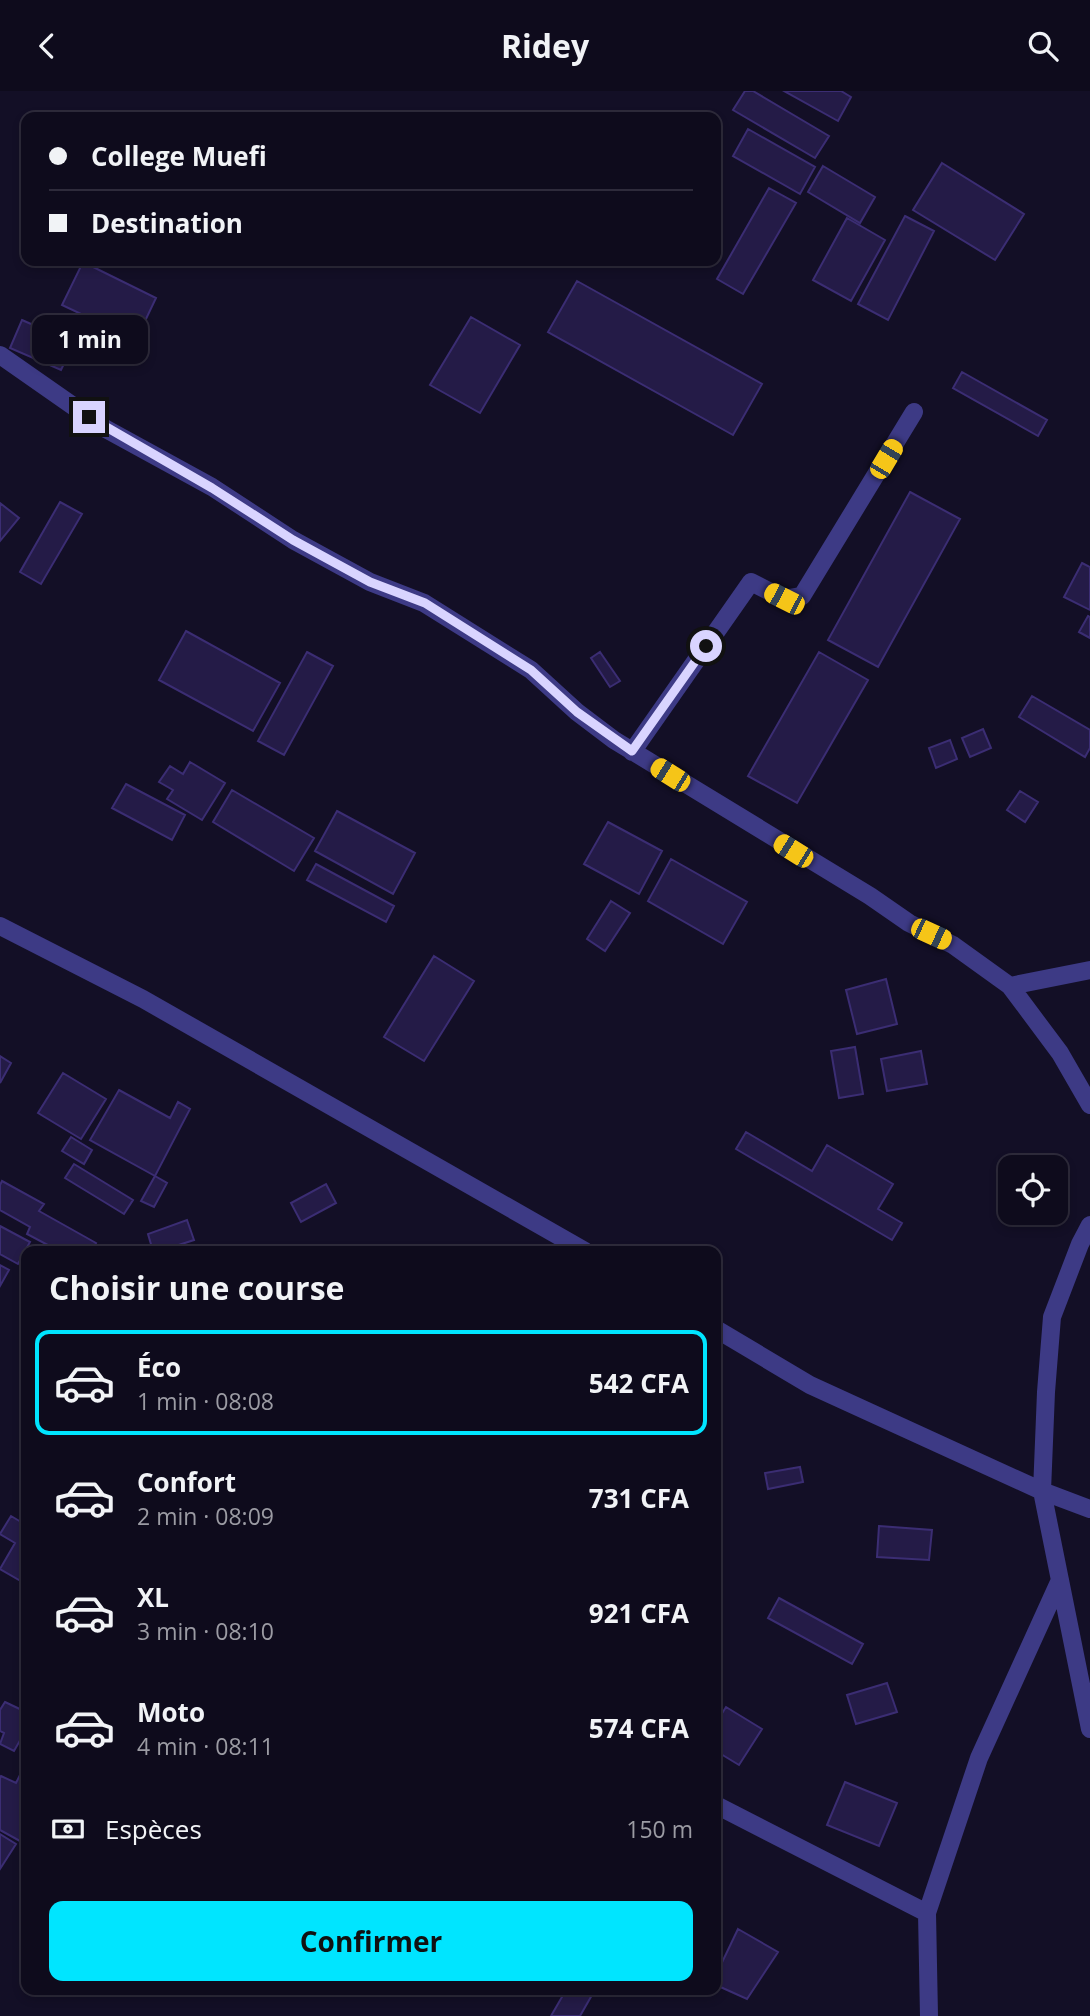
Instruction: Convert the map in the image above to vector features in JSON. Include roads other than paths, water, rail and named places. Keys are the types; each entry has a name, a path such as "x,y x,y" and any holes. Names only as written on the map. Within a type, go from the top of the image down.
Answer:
{"street":[{"path":"0,355 106,429 212,488 293,540 370,582 425,603 531,670 577,712 632,751 870,896 909,923 953,945 1010,986 1060,1053 1090,1105"},
{"path":"632,751 751,582 784,599 802,596 914,412"},
{"path":"0,926 143,999 576,1246"},
{"path":"1010,986 1090,970"},
{"path":"1090,1224 1052,1317 1042,1491 1090,1728"},
{"path":"721,1332 810,1385 1042,1491 1090,1509"},
{"path":"929,2016 927,1913 979,1758 1060,1580"},
{"path":"721,1808 927,1913"}]}
